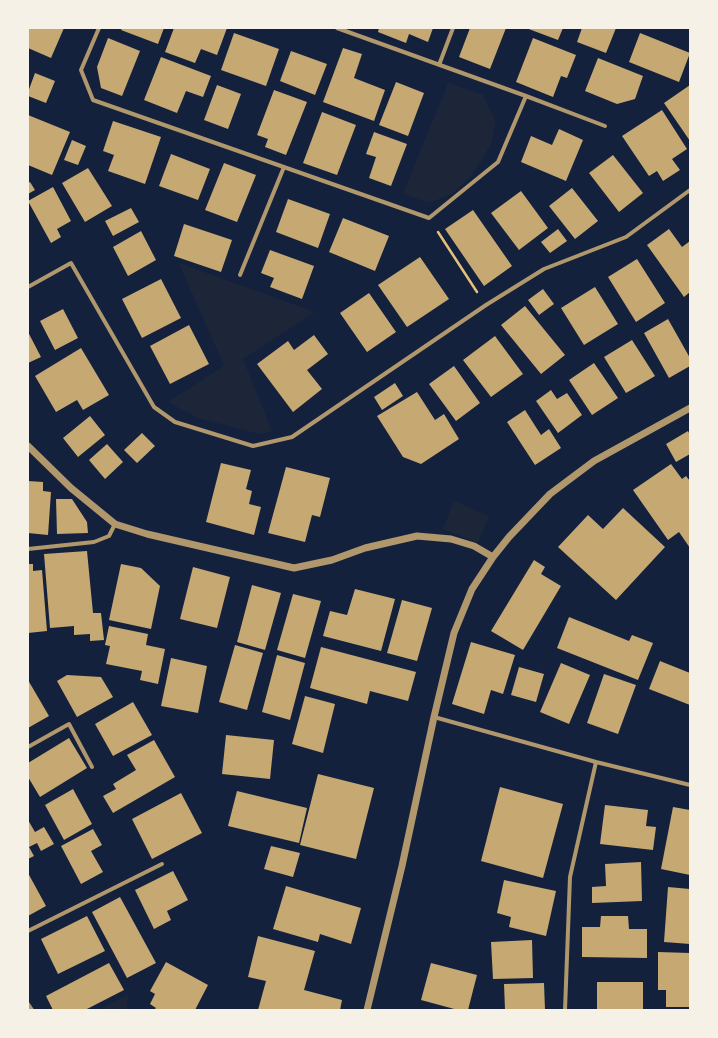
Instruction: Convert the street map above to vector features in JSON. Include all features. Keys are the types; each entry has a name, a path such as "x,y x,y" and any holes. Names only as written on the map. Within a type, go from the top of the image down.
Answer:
{"street":[{"path":"99,28 81,70 94,100 429,218 498,162 526,96"},
{"path":"337,28 606,126"},
{"path":"440,65 453,28"},
{"path":"240,275 284,167"},
{"path":"28,287 71,263 154,407 175,422 254,446 292,437 486,306 544,269 626,237 690,190"},
{"path":"367,1010 402,866 434,716 454,633 472,588 493,557 509,537 550,494 594,461 690,408"},
{"path":"28,446 71,488 115,524 147,534 294,568 332,560 365,548 417,536 451,539 474,546 493,557"},
{"path":"28,548 94,542 109,536 115,524"},
{"path":"434,716 596,762 690,785"},
{"path":"28,747 69,724 92,767"},
{"path":"565,1010 570,878 596,762"},
{"path":"28,931 162,864"},
{"path":"28,1004 32,1010"}],"path":[{"path":"429,218 486,306"}],"shaded area":[{"path":"448,83 483,95 496,122 491,144 471,176 452,194 429,203 403,194"},
{"path":"179,263 315,312 243,359 272,431 260,434 198,418 168,402 224,366"},
{"path":"454,501 489,516 478,543 443,529"},
{"path":"129,994 126,1010 98,1010"}],"building":[{"path":"28,28 64,28 51,58 28,48"},
{"path":"122,28 164,28 158,44 121,30"},
{"path":"174,28 227,28 217,55 201,49 195,63 165,52"},
{"path":"379,28 433,28 428,42 409,34 406,43 378,32"},
{"path":"470,28 506,28 490,69 459,57"},
{"path":"526,28 563,28 558,40"},
{"path":"582,28 616,28 606,53 577,42"},
{"path":"234,33 279,49 266,86 221,70"},
{"path":"640,33 690,53 679,82 629,62"},
{"path":"108,38 140,51 122,96 101,88 97,67"},
{"path":"533,38 576,55 567,78 561,76 553,97 516,82"},
{"path":"343,48 362,54 354,78 385,90 374,121 323,102"},
{"path":"291,51 327,64 315,95 280,81"},
{"path":"161,57 211,76 203,97 186,91 177,113 144,100"},
{"path":"598,58 643,76 635,99 617,104 585,91"},
{"path":"35,73 55,81 46,103 28,96"},
{"path":"396,82 424,93 408,136 379,125"},
{"path":"217,85 241,94 228,129 204,120"},
{"path":"690,85 690,141 664,103"},
{"path":"274,90 307,102 286,155 265,147 268,139 257,135"},
{"path":"662,110 687,149 672,159 680,170 663,181 657,171 649,176 622,136"},
{"path":"322,112 356,125 337,175 303,163"},
{"path":"28,115 70,132 52,175 28,165"},
{"path":"113,121 161,137 145,184 108,171 114,155 103,151"},
{"path":"559,129 583,140 566,181 521,162 531,136 552,145"},
{"path":"374,132 407,144 391,186 369,178 376,157 366,154"},
{"path":"72,140 86,146 78,165 64,160"},
{"path":"171,154 210,169 198,200 159,186"},
{"path":"613,155 643,193 619,212 589,173"},
{"path":"224,163 256,175 237,222 205,210"},
{"path":"88,168 112,206 85,222 62,183"},
{"path":"30,182 35,190 28,194 28,183"},
{"path":"53,187 71,221 57,229 61,237 51,243 28,201"},
{"path":"572,188 598,221 575,239 549,206"},
{"path":"521,191 548,228 519,250 491,213"},
{"path":"288,199 330,214 318,248 276,232"},
{"path":"131,208 139,222 113,236 105,221"},
{"path":"473,210 512,266 484,286 445,229"},
{"path":"343,218 389,236 375,271 329,252"},
{"path":"184,224 232,240 221,272 174,256"},
{"path":"558,229 567,241 550,253 541,242"},
{"path":"669,229 682,247 690,241 690,292 684,297 647,245"},
{"path":"141,231 156,260 128,276 113,247"},
{"path":"270,250 314,266 302,299 270,287 274,278 261,273"},
{"path":"420,257 449,299 407,327 378,285"},
{"path":"637,259 665,303 636,322 608,277"},
{"path":"161,279 181,318 142,338 122,299"},
{"path":"595,287 618,324 584,345 561,308"},
{"path":"543,289 554,304 539,315 528,300"},
{"path":"369,293 396,332 367,352 340,313"},
{"path":"525,306 565,355 541,374 501,325"},
{"path":"63,309 78,338 55,350 40,321"},
{"path":"668,319 690,358 690,366 669,378 644,333"},
{"path":"189,325 209,364 170,384 150,346"},
{"path":"28,332 41,357 28,363"},
{"path":"314,335 328,354 307,370 322,389 293,412 257,364 288,341 294,350"},
{"path":"495,336 523,374 491,397 463,360"},
{"path":"632,340 655,376 626,393 604,357"},
{"path":"81,348 109,395 83,410 77,400 56,412 35,376"},
{"path":"594,363 618,398 592,415 569,380"},
{"path":"454,366 480,403 456,421 429,384"},
{"path":"395,383 403,396 382,410 374,397"},
{"path":"551,390 557,399 567,393 582,415 558,433 536,401"},
{"path":"417,392 435,420 444,414 459,439 421,464 403,457 377,416"},
{"path":"525,410 541,435 549,429 561,448 535,465 507,422"},
{"path":"90,416 105,435 78,457 63,438"},
{"path":"688,431 690,435 690,454 676,462 666,444"},
{"path":"142,433 155,446 137,463 124,450"},
{"path":"107,444 123,462 105,479 89,460"},
{"path":"221,463 251,470 246,489 252,491 249,504 261,507 254,535 206,522"},
{"path":"671,464 682,479 686,476 690,481 690,548 679,532 668,540 633,490"},
{"path":"286,467 330,478 320,517 312,515 305,542 268,533"},
{"path":"28,481 43,482 43,491 51,492 48,535 28,533"},
{"path":"56,499 72,499 87,522 88,533 57,534"},
{"path":"623,508 665,547 616,600 558,547 588,515 603,529"},
{"path":"87,551 93,613 101,613 104,640 90,641 90,634 74,635 74,626 50,628 44,554"},
{"path":"534,560 545,567 541,574 561,586 523,650 491,631"},
{"path":"28,564 33,564 33,571 42,570 47,631 28,633"},
{"path":"121,564 141,568 160,586 151,629 109,620"},
{"path":"193,567 230,577 217,628 180,619"},
{"path":"252,585 281,593 265,650 237,642"},
{"path":"355,589 395,599 381,651 323,636 330,611 347,615"},
{"path":"293,594 321,601 305,658 277,650"},
{"path":"402,600 432,608 417,661 387,653"},
{"path":"569,617 629,641 632,635 653,643 638,680 557,648"},
{"path":"109,626 148,634 146,645 165,649 158,684 140,680 142,671 106,664 110,646 105,645"},
{"path":"471,642 515,655 503,694 491,690 484,714 452,704"},
{"path":"235,645 263,653 247,710 219,702"},
{"path":"321,647 416,672 408,701 370,691 367,704 310,688"},
{"path":"277,655 305,663 290,720 262,712"},
{"path":"171,658 207,666 198,713 161,706"},
{"path":"660,661 690,673 690,705 649,689"},
{"path":"561,663 590,675 569,724 540,712"},
{"path":"519,667 544,674 536,702 511,695"},
{"path":"604,674 636,685 618,734 587,723"},
{"path":"67,675 101,677 113,697 77,717 57,681"},
{"path":"28,680 49,716 28,728"},
{"path":"305,696 335,704 323,753 292,744"},
{"path":"133,702 152,735 113,756 95,724"},
{"path":"226,735 274,740 270,779 222,774"},
{"path":"69,738 87,768 40,797 28,777 28,763"},
{"path":"154,740 175,777 113,813 103,796 116,789 113,784 136,770 127,755"},
{"path":"318,774 374,788 356,859 300,845"},
{"path":"500,787 563,804 543,878 481,861"},
{"path":"73,789 92,824 64,840 45,805"},
{"path":"237,791 307,808 299,843 228,826"},
{"path":"181,793 202,833 152,859 132,819"},
{"path":"605,805 648,810 646,826 656,827 653,850 600,844"},
{"path":"673,807 690,810 690,875 661,869"},
{"path":"28,820 35,832 44,827 54,844 41,851 37,843 29,847 34,856 28,859"},
{"path":"93,829 102,845 91,851 103,872 81,884 61,846"},
{"path":"271,846 300,853 293,877 264,869"},
{"path":"641,862 642,901 592,903 592,887 606,886 605,864"},
{"path":"173,871 188,900 167,911 171,920 154,929 135,890"},
{"path":"28,873 46,906 28,916"},
{"path":"504,880 556,891 546,936 509,927 511,917 497,913"},
{"path":"286,886 361,908 351,944 320,934 318,942 273,929"},
{"path":"668,887 690,889 690,944 664,942"},
{"path":"120,897 156,963 127,978 92,912"},
{"path":"87,916 105,951 58,974 41,939"},
{"path":"601,916 628,916 629,929 647,929 647,958 582,957 582,927 600,927"},
{"path":"258,936 315,951 304,990 342,1000 340,1010 258,1010 266,981 248,977"},
{"path":"532,940 533,978 493,979 491,942"},
{"path":"658,952 690,953 690,1007 666,1007 666,990 658,990"},
{"path":"166,962 208,985 195,1010 154,1010 156,1008 150,1004 155,994 150,991"},
{"path":"109,963 124,990 85,1010 53,1010 46,996"},
{"path":"431,963 477,975 468,1010 458,1010 421,1000"},
{"path":"597,982 643,982 643,1010 597,1010"},
{"path":"544,983 545,1010 505,1010 504,984"}]}
